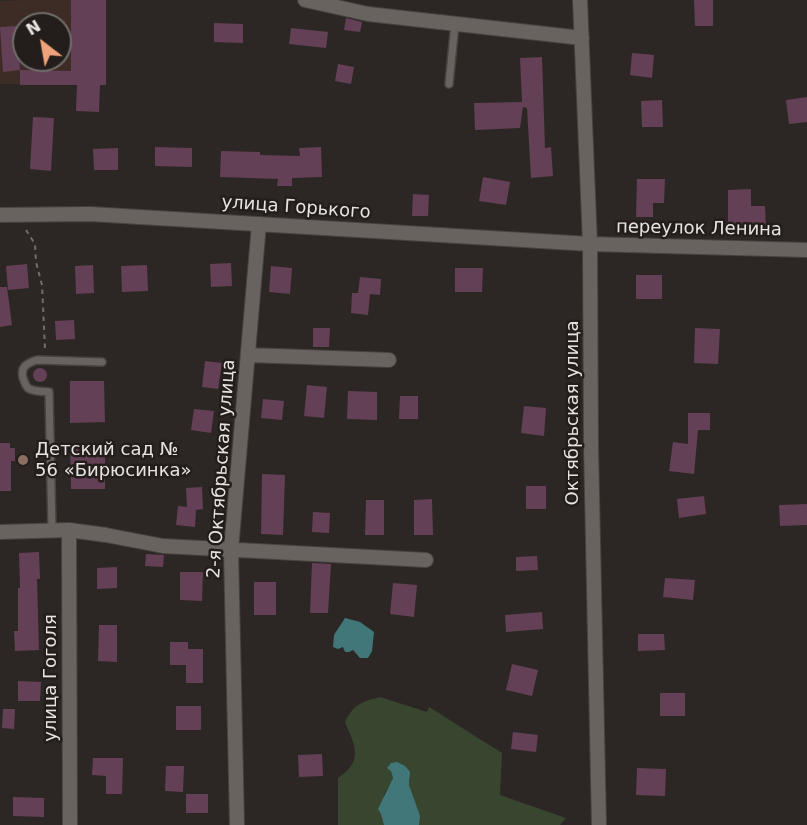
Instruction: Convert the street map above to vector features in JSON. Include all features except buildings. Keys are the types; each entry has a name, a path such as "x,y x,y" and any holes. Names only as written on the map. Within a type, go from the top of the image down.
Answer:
{"street":[{"path":"305,0 368,14 582,38"},
{"name":"Октябрьская улица","path":"580,0 590,244 591,446 599,825"},
{"name":"улица Горького","path":"0,215 90,214 590,244"},
{"name":"2-я Октябрьская улица","path":"237,825 231,550 259,224"},
{"name":"переулок Ленина","path":"590,244 807,250"},
{"path":"248,355 389,360"},
{"path":"0,532 69,530 163,546 426,560"},
{"name":"улица Гоголя","path":"69,530 70,825"}],"lane":[{"path":"449,84 455,24"},
{"path":"52,530 49,392 28,387 24,382 23,369 28,363 37,360 102,362"}],"path":[{"path":"20,214 22,223 35,244 36,262 42,285 45,351 48,360"}],"shaded area":[{"path":"106,0 106,85 0,84 0,1"}],"green space":[{"path":"380,697 427,712 429,707 502,753 500,795 566,818 560,825 419,825 409,785 410,778 391,771 393,778 382,804 384,825 338,825 338,778 351,765 355,753 345,722 359,705"}],"water":[{"path":"345,618 360,622 374,632 372,651 368,658 360,658 353,650 345,652 343,647 338,649 333,647 334,635"},
{"path":"397,762 410,772 409,785 420,816 419,825 384,825 378,809 393,778 391,771 387,768 391,763"}],"place":[{"name":"Детский сад № 56 «Бирюсинка»","path":"23,460"}]}
